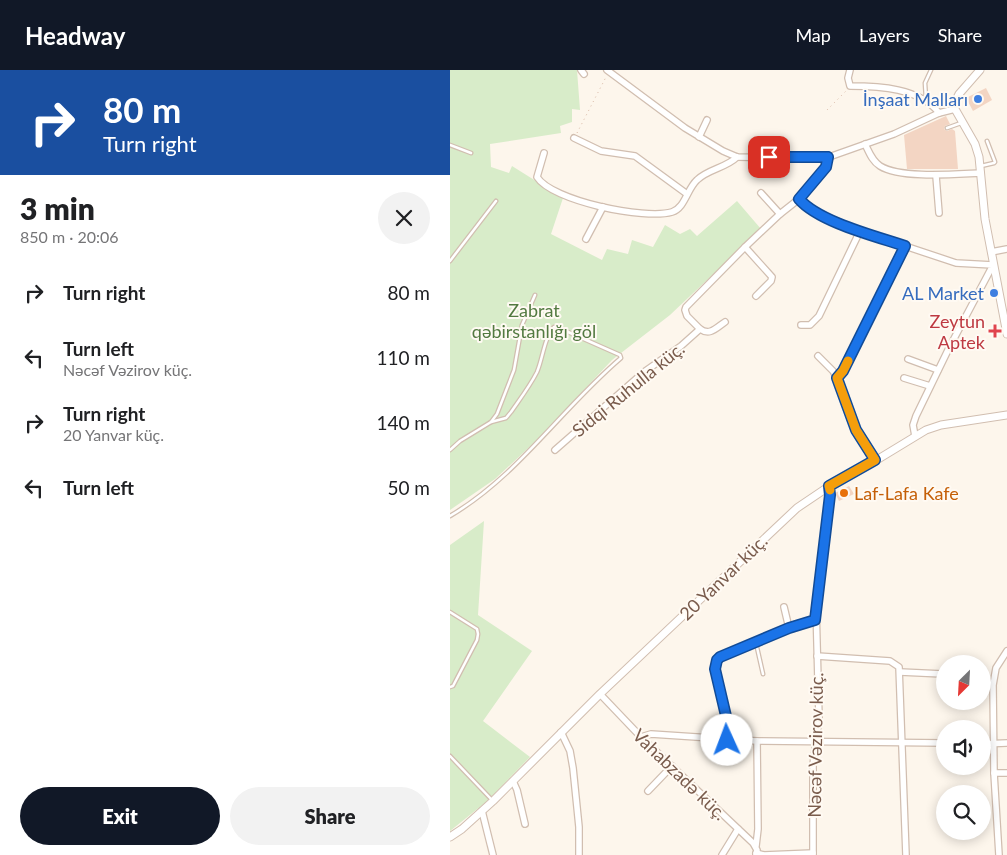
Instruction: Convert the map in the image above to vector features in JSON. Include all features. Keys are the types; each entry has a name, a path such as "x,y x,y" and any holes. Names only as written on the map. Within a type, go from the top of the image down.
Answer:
{"street":[{"path":"850,70 848,78 850,86 898,90 926,101 939,114"},
{"path":"980,70 959,94 955,102 955,109 975,144 990,252 1007,334"},
{"path":"608,71 699,138 737,157 828,157 907,129 939,114 955,109"},
{"path":"699,138 707,120"},
{"path":"574,138 601,152 635,156 687,194"},
{"path":"865,144 874,161 896,172 936,176 980,170"},
{"path":"544,153 537,176 540,182 567,196 618,210 662,214 679,209 699,178 731,163 737,157"},
{"name":"Sidqi Ruhulla küç.","path":"725,322 709,332 705,332 687,316 686,307 745,247 799,199 826,167 828,157"},
{"path":"936,176 939,213"},
{"path":"761,193 780,214"},
{"path":"799,199 811,210 860,231 956,263 993,266"},
{"path":"586,239 603,207"},
{"path":"801,325 810,325 818,316 860,231"},
{"path":"837,378 843,371 905,246"},
{"path":"745,247 772,277 771,281 756,296"},
{"path":"990,252 1007,249"},
{"path":"915,436 913,425 930,386 993,266"},
{"name":"Sidqi Ruhulla küç.","path":"555,450 644,372 681,346 700,329"},
{"path":"818,356 837,378 856,430 875,460"},
{"path":"908,359 938,370"},
{"path":"904,378 930,386"},
{"name":"20 Yanvar küç.","path":"450,837 462,829 493,801 600,694 787,516 829,486 915,436 941,425 1007,415"},
{"name":"Nəcəf Vəzirov küç.","path":"813,854 814,765 819,718 815,620 830,495 829,486"},
{"path":"784,607 789,628"},
{"path":"727,740 726,716 715,664 720,657 789,628 815,620"},
{"path":"999,855 993,744 993,679 999,663 1007,651"},
{"path":"817,656 890,661 899,667 906,855"},
{"path":"900,672 936,674"},
{"name":"Vahabzadə küç.","path":"600,694 641,737 738,829 756,852"},
{"path":"561,732 570,750 574,768 579,826 579,855"},
{"path":"641,737 658,734 727,740 936,743"},
{"path":"758,741 758,829 756,852 764,855 813,854"},
{"path":"993,744 1007,743"},
{"path":"648,791 672,766"},
{"path":"994,773 1007,773"},
{"path":"513,781 525,824"},
{"path":"482,811 493,855"},
{"path":"722,855 738,829"}],"lane":[{"path":"926,101 925,83 931,70"},
{"path":"947,128 963,122"},
{"path":"980,170 995,162 986,142"},
{"path":"450,146 471,153"},
{"path":"450,261 496,201"},
{"path":"491,422 497,414 514,370 522,325 535,295"},
{"path":"450,450 460,441 491,422 506,418 536,373 544,355 550,332 554,327 620,355 621,358 586,390 529,452 499,481 471,504 450,516"},
{"path":"450,612 477,629 478,634 477,640 453,686 450,688"},
{"path":"756,642 763,674"},
{"path":"450,756 493,801"}],"path":[{"path":"574,138 608,71"},
{"path":"827,110 850,86"}],"green space":[{"name":"Zabrat qəbirstanlığı göl","path":"450,70 577,70 580,110 572,109 572,122 560,126 561,133 490,144 491,167 509,173 512,166 563,198 551,234 602,260 607,249 628,254 632,240 653,247 665,225 680,234 690,229 697,236 737,201 761,229 670,315 612,360 538,439 495,479 450,510"},
{"path":"484,521 478,615 532,651 483,721 530,757 486,802 450,831 450,545"}],"building":[{"path":"986,88 992,100 973,111 966,98"},
{"path":"946,116 950,124 945,126 944,129 955,131 958,169 907,169 904,135"},
{"path":"849,486 854,494 839,501 835,493"}],"slow traffic":[{"path":"830,490 829,486 875,460 856,430 837,378 848,361"}],"place":[{"name":"İnşaat Malları","path":"978,99"},
{"name":"AL Market","path":"994,293"},
{"name":"Zeytun Aptek","path":"995,331"},
{"name":"Laf-Lafa Kafe","path":"844,493"}],"route":[{"path":"727,740 726,716 715,669 717,660 720,657 789,628 815,620 830,495 829,486 875,460 856,430 837,378 843,371 905,246 860,231 820,214 806,207 799,199 826,167 828,157 769,157"}]}
